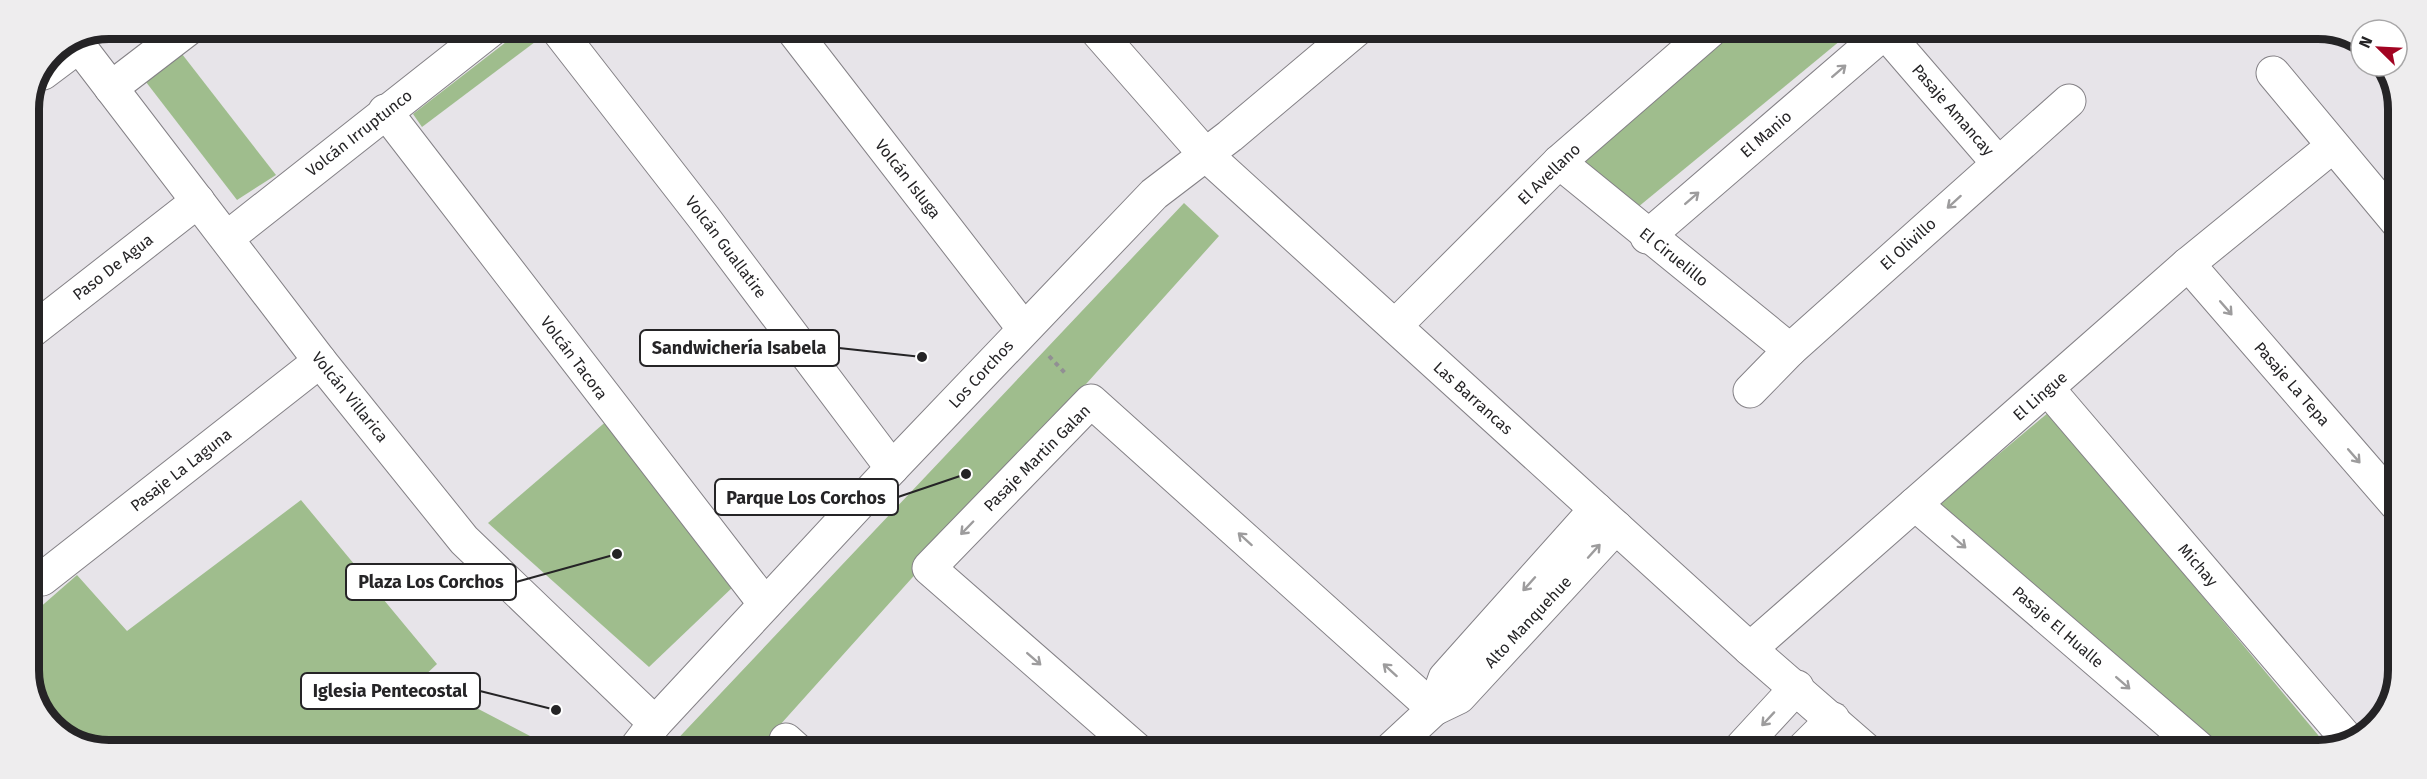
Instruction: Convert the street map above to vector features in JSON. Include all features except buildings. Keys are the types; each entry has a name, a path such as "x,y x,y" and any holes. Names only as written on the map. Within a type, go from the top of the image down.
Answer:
{"street":[{"path":"111,88 175,39"},
{"name":"Volcán Irruptunco","path":"227,238 479,39"},
{"name":"Volcán Guallatire","path":"565,39 704,218 892,468"},
{"name":"Volcán Isluga","path":"800,39 1024,329"},
{"name":"Las Barrancas","path":"1104,39 1204,153 1750,649 1797,687 1855,740"},
{"name":"Los Corchos","path":"645,736 892,468 1154,194 1204,153 1230,136 1345,39"},
{"name":"El Avellano","path":"1395,326 1559,162 1701,39"},
{"name":"El Manio","path":"1647,237 1876,39"},
{"name":"Pasaje Amancay","path":"1892,39 1998,163"},
{"name":"Volcán Villarica","path":"79,46 320,361 464,540 645,736"},
{"path":"2273,73 2388,211"},
{"name":"El Olivillo","path":"1750,391 1790,350 2069,101"},
{"name":"Volcán Tacora","path":"385,111 765,604"},
{"name":"El Lingue","path":"1750,649 2188,264 2333,146"},
{"name":"El Ciruelillo","path":"1559,162 1647,237 1790,350"},
{"name":"Paso De Agua","path":"39,325 198,201"},
{"name":"Pasaje La Tepa","path":"2188,264 2388,494"},
{"name":"Pasaje La Laguna","path":"42,579 320,361"},
{"name":"Michay","path":"2048,389 2344,735"},
{"name":"Pasaje Martin Galan","path":"1126,740 929,567 1091,401 1434,709"},
{"name":"Pasaje El Hualle","path":"1915,504 2189,740"},
{"name":"Alto Manquehue","path":"1400,740 1434,709 1459,698 1606,518"},
{"path":"1748,740 1797,687"},
{"path":"1812,740 1833,719"}],"path":[{"path":"1024,329 1091,401"}],"green space":[{"path":"510,39 539,39 422,127 413,114"},
{"path":"1712,39 1842,39 1632,212 1568,160"},
{"path":"182,54 276,175 237,200 146,82"},
{"path":"1184,203 1219,236 766,740 677,740"},
{"path":"2049,412 2322,740 2205,740 1938,505"},
{"path":"609,419 735,585 649,667 488,523"},
{"path":"301,500 437,664 421,679 538,740 109,740 91,738 78,733 53,713 40,684 39,608 77,575 127,631"}],"place":[{"name":"Sandwichería Isabela","path":"922,357"},
{"name":"Parque Los Corchos","path":"966,474"},
{"name":"Plaza Los Corchos","path":"617,554"},
{"name":"Iglesia Pentecostal","path":"556,710"}]}
